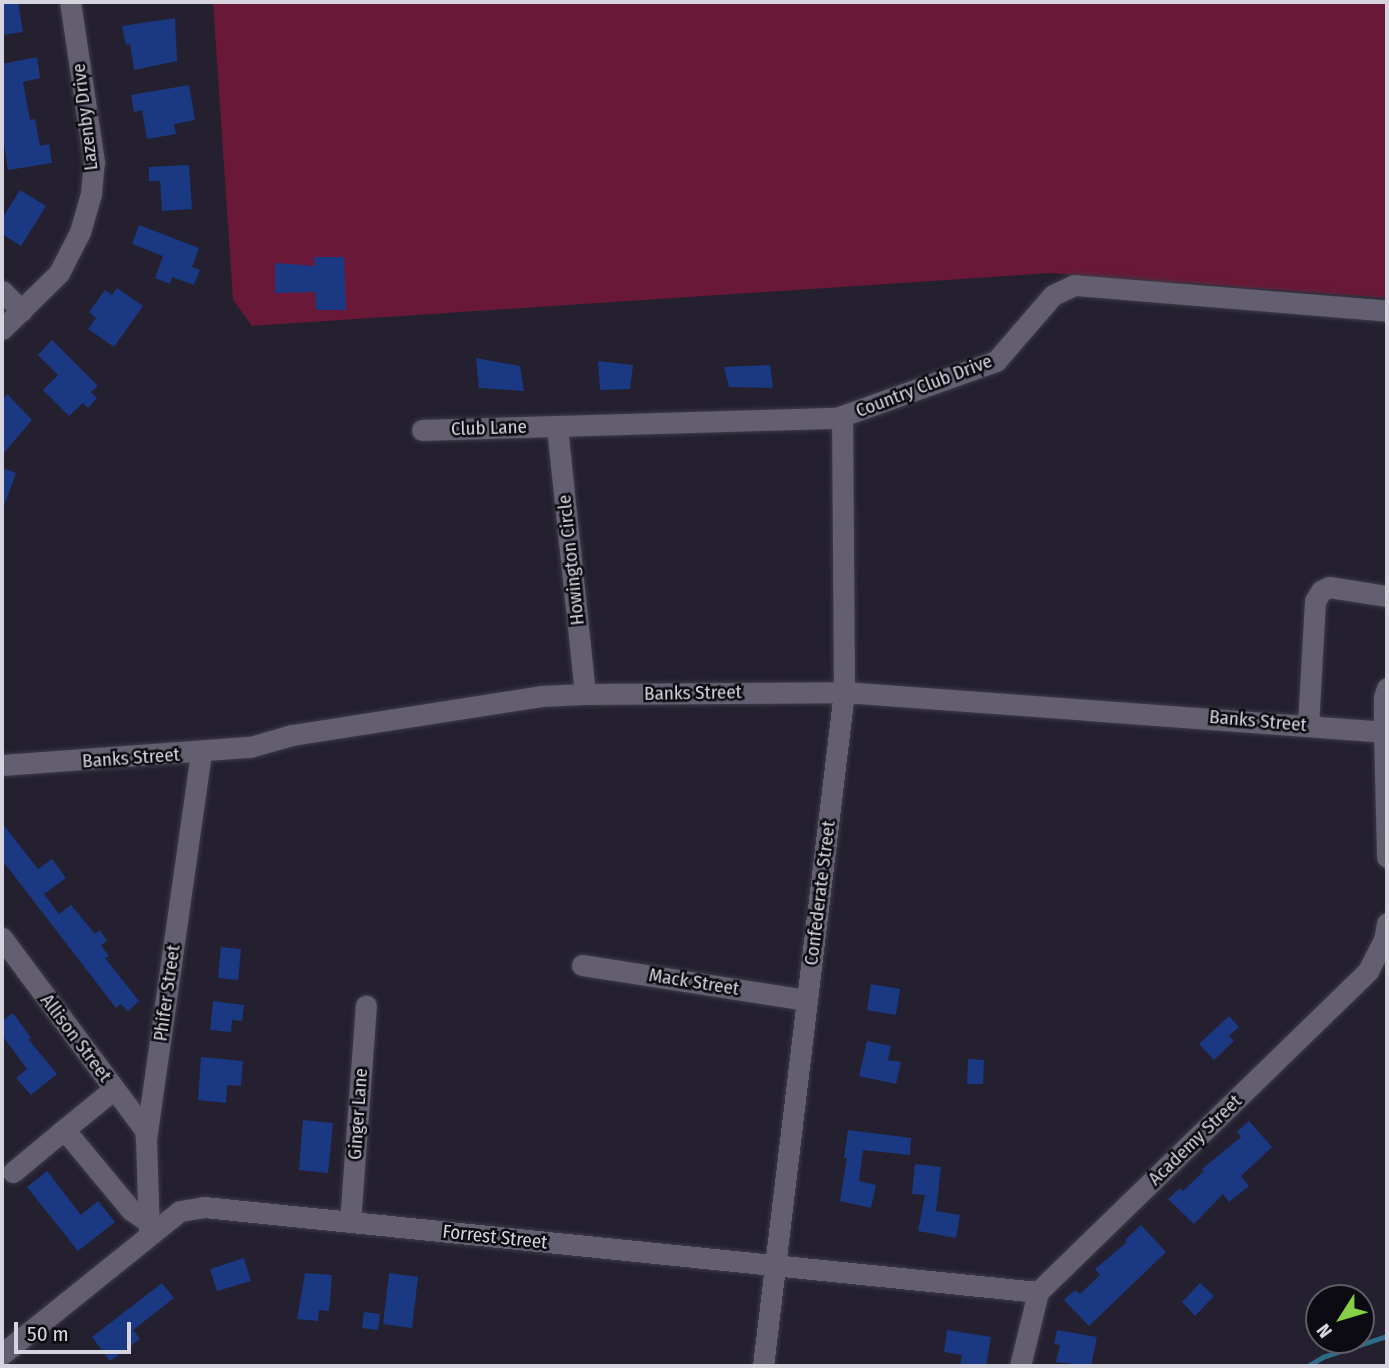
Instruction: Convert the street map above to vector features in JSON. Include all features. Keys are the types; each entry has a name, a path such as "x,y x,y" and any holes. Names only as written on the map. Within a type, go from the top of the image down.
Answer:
{"street":[{"name":"Lazenby Drive","path":"2,329 60,272 80,232 91,194 94,162 70,2"},
{"name":"Country Club Drive","path":"556,426 842,417 996,361 1053,295 1074,285 1387,311"},
{"path":"2,291 22,311"},
{"name":"Confederate Street","path":"763,1366 844,692 842,417"},
{"name":"Club Lane","path":"422,430 556,426"},
{"name":"Howington Circle","path":"556,426 585,694"},
{"path":"1308,726 1315,600 1321,591 1329,587 1387,596"},
{"path":"1387,688 1387,857"},
{"name":"Banks Street","path":"2,765 250,747 292,735 541,696 585,694 844,692 1385,732"},
{"name":"Phifer Street","path":"149,1228 146,1139 201,752"},
{"name":"Academy Street","path":"1038,1292 1377,974 1387,923"},
{"name":"Allison Street","path":"2,938 145,1130 146,1139"},
{"name":"Mack Street","path":"582,965 806,1000"},
{"name":"Ginger Lane","path":"350,1222 366,1006"},
{"path":"13,1172 114,1088"},
{"path":"60,1133 68,1134 149,1228"},
{"name":"Forrest Street","path":"2,1353 149,1228 180,1211 204,1207 1038,1292"},
{"path":"1020,1366 1038,1292"}],"shaded area":[{"path":"213,2 1387,2 1387,298 1050,273 252,326 233,300"}],"building":[{"path":"2,2 18,2 23,32 2,35"},
{"path":"175,18 177,61 134,70 130,44 126,45 122,26"},
{"path":"37,57 40,78 23,82 30,120 35,119 40,146 49,144 52,163 8,170 2,131 2,64"},
{"path":"189,85 195,120 174,124 176,134 147,139 142,110 134,112 131,95"},
{"path":"189,165 192,209 162,211 160,181 149,181 149,167"},
{"path":"20,190 46,206 21,246 2,234 2,219"},
{"path":"139,225 199,248 192,267 200,270 194,285 172,277 170,284 155,278 163,256 132,244"},
{"path":"314,257 344,257 346,310 316,310 315,292 275,293 275,263 315,266"},
{"path":"117,288 143,306 114,347 88,329 96,318 89,312 105,290 112,295"},
{"path":"52,340 98,386 91,392 97,398 88,408 83,403 69,416 43,390 58,375 38,355"},
{"path":"476,358 520,366 524,391 479,388"},
{"path":"598,361 633,365 630,389 600,390"},
{"path":"770,365 773,388 729,387 724,367"},
{"path":"7,394 32,420 2,455 2,401"},
{"path":"2,468 16,473 3,509 2,509"},
{"path":"2,823 38,869 52,859 66,878 44,894 59,914 71,905 95,934 100,930 107,941 101,945 109,956 105,958 139,1001 128,1011 121,1004 116,1008 2,860"},
{"path":"221,947 241,949 238,980 218,978"},
{"path":"871,984 900,989 896,1015 867,1010"},
{"path":"213,1001 244,1005 242,1021 232,1020 231,1032 210,1030"},
{"path":"13,1013 31,1038 28,1039 57,1074 31,1095 16,1078 27,1069 2,1035 2,1021"},
{"path":"1229,1016 1239,1027 1229,1036 1234,1041 1214,1060 1199,1044"},
{"path":"867,1041 891,1046 888,1060 901,1062 896,1084 859,1076"},
{"path":"201,1057 243,1061 241,1086 227,1085 226,1103 198,1100"},
{"path":"968,1059 984,1060 983,1084 967,1084"},
{"path":"303,1120 333,1123 328,1173 299,1170"},
{"path":"1249,1121 1272,1147 1241,1176 1249,1186 1229,1202 1223,1194 1194,1224 1168,1199 1180,1188 1183,1191 1204,1171 1202,1169 1241,1137 1237,1132"},
{"path":"848,1130 911,1138 910,1155 863,1150 859,1181 876,1185 871,1208 840,1201 847,1158 844,1158"},
{"path":"915,1164 941,1167 936,1211 960,1215 956,1238 918,1231 925,1195 912,1194"},
{"path":"47,1171 81,1215 98,1201 115,1222 78,1251 27,1187"},
{"path":"1141,1225 1166,1252 1089,1326 1064,1300 1075,1290 1080,1294 1100,1275 1095,1269 1127,1242 1125,1240"},
{"path":"244,1258 251,1281 217,1291 210,1269"},
{"path":"305,1273 332,1275 329,1311 319,1310 318,1321 297,1319"},
{"path":"389,1273 418,1277 412,1328 383,1324"},
{"path":"162,1283 174,1298 133,1330 140,1339 110,1361 92,1337"},
{"path":"1200,1283 1214,1296 1195,1316 1182,1302"},
{"path":"364,1312 380,1314 378,1330 362,1328"},
{"path":"947,1330 991,1337 986,1366 960,1366 962,1355 944,1352"},
{"path":"1057,1330 1097,1337 1091,1366 1056,1362 1060,1345 1054,1344"}],"waterway":[{"path":"1308,1366 1323,1357 1387,1336"}]}
